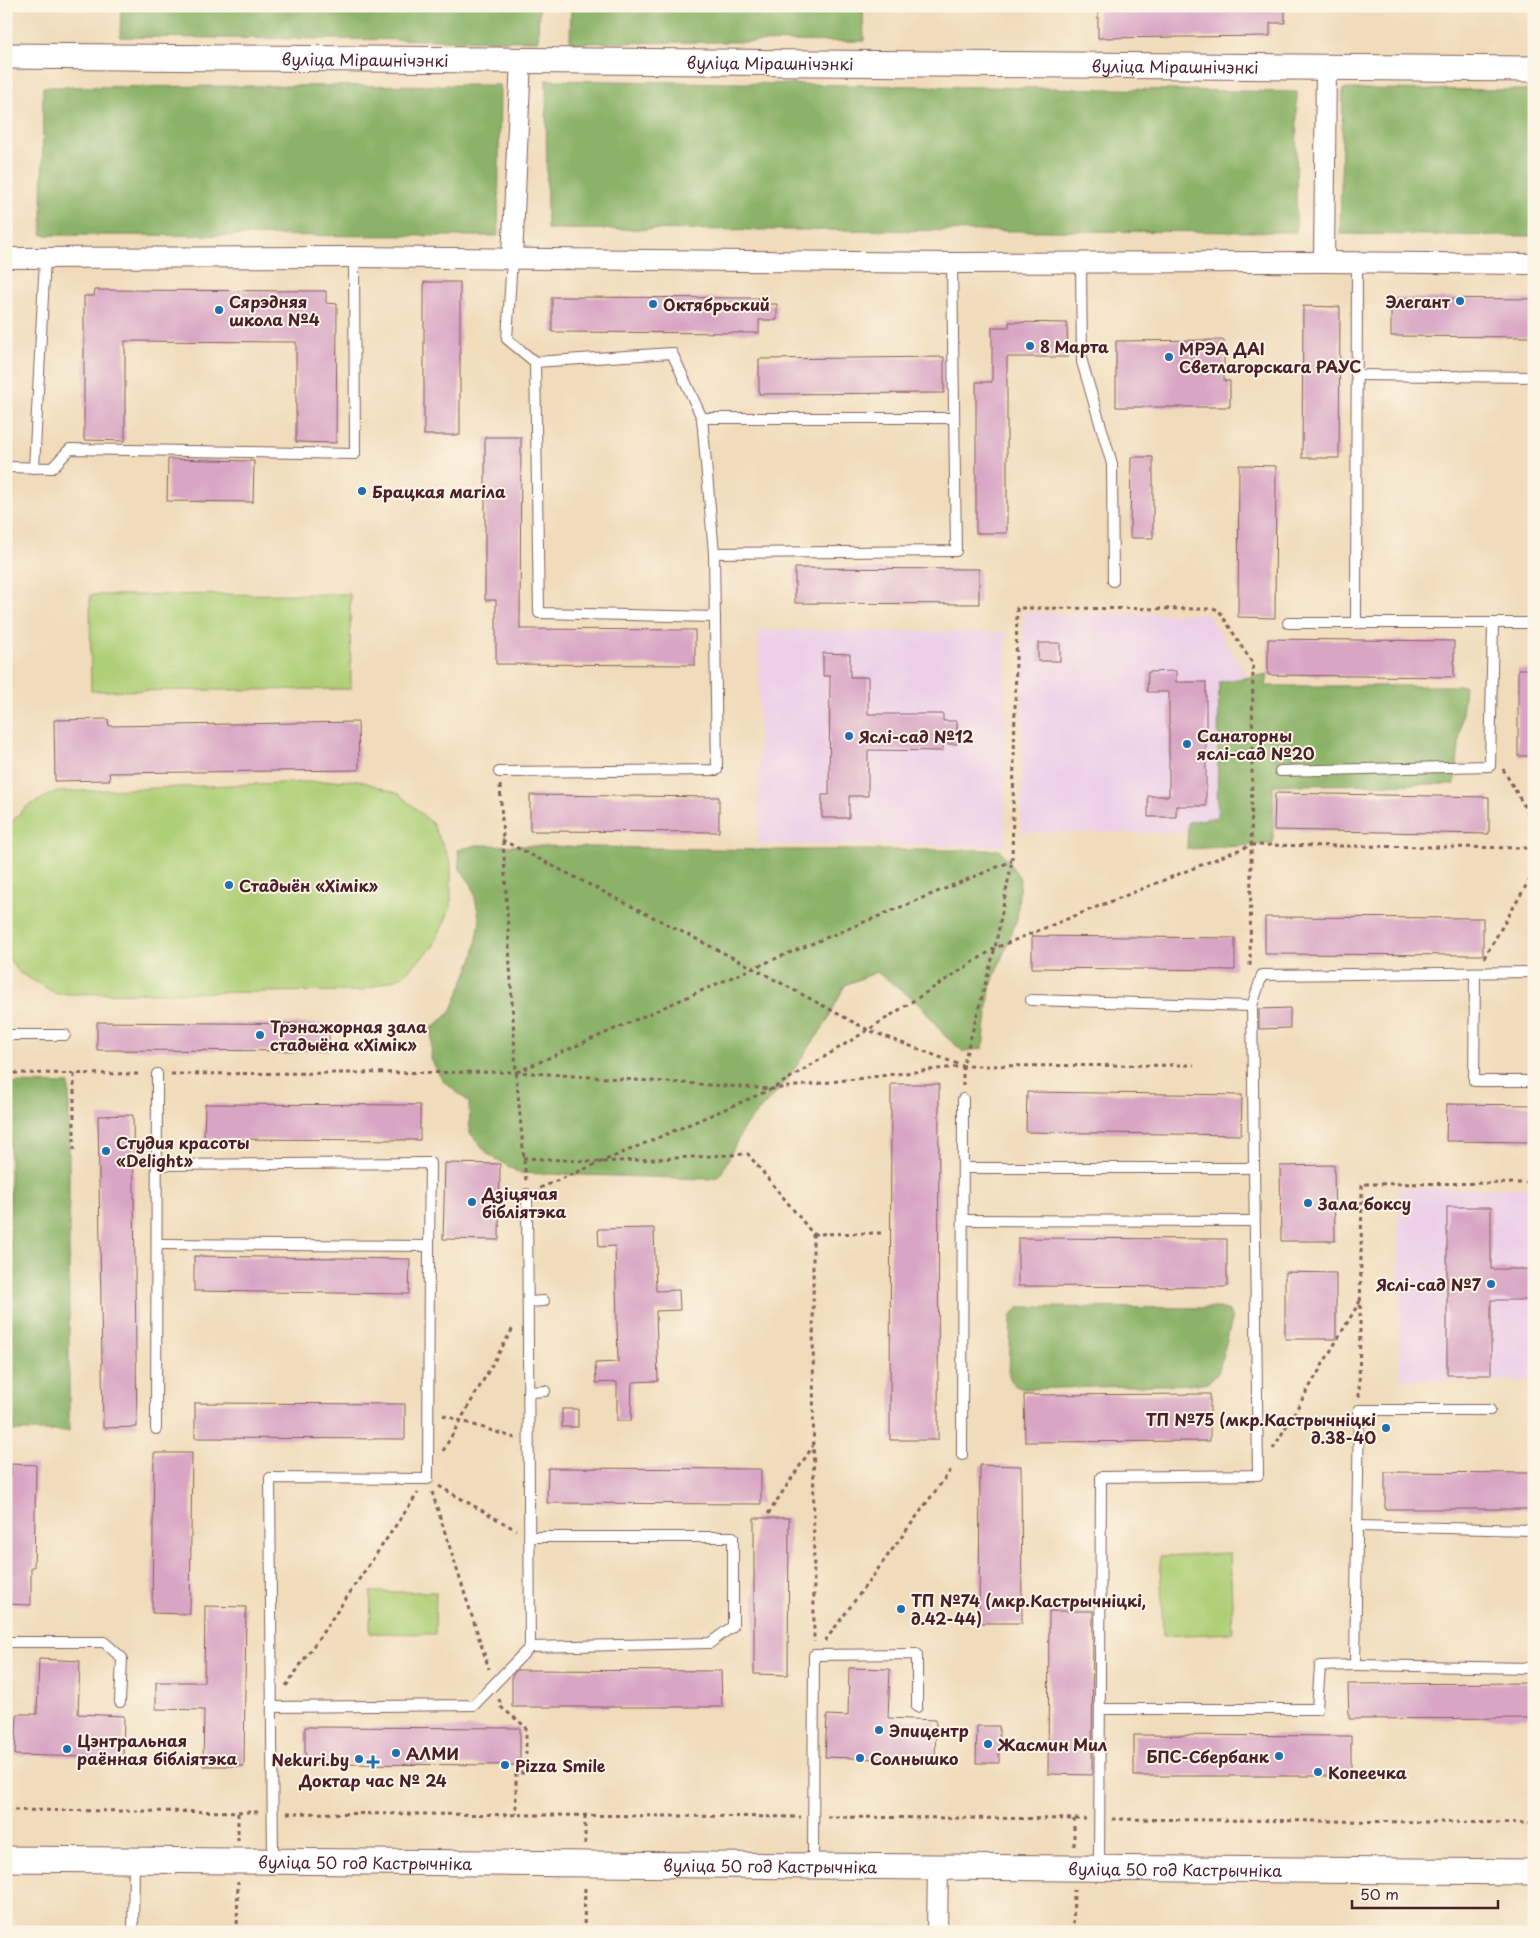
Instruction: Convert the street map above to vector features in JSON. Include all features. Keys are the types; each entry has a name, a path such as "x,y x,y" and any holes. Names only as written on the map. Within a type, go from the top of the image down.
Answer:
{"street":[{"name":"вуліца Мірашнічэнкі","path":"6,56 1534,69"},
{"path":"512,259 521,60"},
{"path":"1324,262 1326,67"},
{"path":"6,258 354,257 952,263 1357,262 1534,264"},
{"name":"вуліца 50 год Кастрычніка","path":"6,1859 1534,1872"},
{"path":"937,1932 938,1867"}],"lane":[{"path":"6,467 52,468 70,449 355,454 354,257"},
{"path":"34,468 45,258"},
{"path":"499,772 717,770 714,553 702,418 672,353 535,362 507,339 512,259"},
{"path":"1081,262 1082,362 1112,464 1113,581"},
{"path":"1356,623 1357,262"},
{"path":"714,553 956,550 952,263"},
{"path":"535,362 539,613 715,617"},
{"path":"1356,375 1534,378"},
{"path":"702,418 954,418"},
{"path":"1288,624 1534,623"},
{"path":"1280,771 1490,766 1493,624"},
{"path":"1099,1868 1101,1477 1258,1475 1252,1006 1262,975 1534,972"},
{"path":"1475,973 1474,1081 1534,1081"},
{"path":"1031,1000 1252,1006"},
{"path":"6,1035 65,1035"},
{"path":"156,1429 157,1074"},
{"path":"962,1455 963,1099"},
{"path":"157,1164 430,1163 428,1479 270,1478 273,1861"},
{"path":"963,1168 1254,1168"},
{"path":"527,1194 530,1647"},
{"path":"963,1220 1254,1221"},
{"path":"157,1244 429,1246"},
{"path":"528,1302 544,1301"},
{"path":"528,1392 545,1391"},
{"path":"1355,1665 1359,1410 1490,1410"},
{"path":"1357,1526 1534,1530"},
{"path":"272,1707 474,1704 530,1647 710,1643 733,1626 734,1537 529,1538"},
{"path":"6,1642 104,1642 122,1658 120,1702"},
{"path":"813,1866 814,1655 917,1654 916,1707"},
{"path":"1100,1709 1317,1709 1320,1666 1534,1668"},
{"path":"133,1932 134,1860"}],"path":[{"path":"963,1099 963,1066 995,948 1012,861 1017,608 1218,609 1253,664 1250,974"},
{"path":"1491,747 1534,823"},
{"path":"499,772 516,1072 527,1194 772,1089 995,948 1251,844 1534,848"},
{"path":"502,840 753,968 868,1030 963,1066"},
{"path":"516,1072 753,968 1012,861"},
{"path":"1475,973 1534,872"},
{"path":"6,1074 516,1072 772,1089 963,1066 1194,1065"},
{"path":"74,1074 74,1150"},
{"path":"524,1158 601,1162 748,1154 813,1234 814,1655"},
{"path":"1359,1410 1362,1184 1534,1183"},
{"path":"813,1234 881,1233"},
{"path":"1258,1475 1360,1299"},
{"path":"272,1707 428,1479 528,1302"},
{"path":"428,1410 528,1443"},
{"path":"768,1514 814,1446"},
{"path":"814,1655 962,1455"},
{"path":"428,1479 529,1538"},
{"path":"428,1479 501,1707 526,1728 526,1773 516,1774 516,1814"},
{"path":"6,1810 1534,1823"},
{"path":"6,1931 47,1932"}],"shaded area":[{"path":"1023,613 1207,614 1246,674 1246,833 1021,832"},
{"path":"759,630 1006,632 1005,846 758,844"},
{"path":"1398,1188 1534,1188 1534,1381 1400,1380"}],"green space":[{"path":"121,6 539,6 538,41 120,37"},
{"path":"571,6 863,6 864,41 570,43"},
{"path":"546,80 1297,92 1296,232 547,229"},
{"path":"500,85 498,236 42,235 43,87"},
{"path":"1343,89 1534,90 1534,236 1340,234"},
{"path":"350,594 351,689 91,691 90,595"},
{"path":"1268,674 1266,686 1465,686 1455,784 1273,785 1273,844 1187,849 1188,822 1217,817 1219,682"},
{"name":"Стадыён «Хімік»","path":"358,780 399,794 432,823 451,863 451,907 433,947 401,977 360,991 57,994 20,973 6,956 6,828 25,808 55,792"},
{"path":"476,845 771,850 1000,850 1020,878 1017,919 990,988 983,1048 964,1052 945,1036 920,1004 877,972 845,985 826,1023 784,1084 744,1127 720,1176 709,1179 519,1173 488,1154 470,1133 469,1102 442,1080 431,1059 432,1028 451,1012 474,955 480,921 472,885 460,869 458,850"},
{"path":"10,1083 69,1084 69,1431 10,1431"},
{"path":"1019,1307 1220,1308 1229,1311 1232,1320 1218,1373 1208,1382 1197,1384 1023,1389 1014,1385 1009,1376 1011,1317"},
{"path":"1230,1553 1233,1633 1163,1636 1160,1556"},
{"path":"371,1592 436,1592 435,1634 370,1633"}],"building":[{"path":"1098,6 1285,6 1285,23 1270,23 1270,36 1098,38"},
{"path":"424,282 460,282 460,435 424,435"},
{"path":"95,290 326,291 326,303 337,304 336,443 296,442 296,342 125,341 125,441 84,440 84,296 94,296"},
{"path":"552,297 759,298 759,304 777,304 777,320 759,320 759,333 552,332"},
{"path":"1391,298 1534,299 1534,337 1391,336"},
{"path":"1303,306 1340,307 1339,458 1302,458"},
{"path":"1009,322 1067,323 1068,357 1007,357 1007,533 976,533 976,382 992,382 992,327 1009,327"},
{"path":"1224,340 1224,381 1230,381 1230,407 1116,407 1116,341"},
{"path":"944,357 944,393 759,394 759,359"},
{"path":"485,437 521,437 520,629 695,630 695,665 496,664 496,600 485,600"},
{"path":"1131,457 1153,457 1153,538 1130,538"},
{"path":"168,459 254,461 253,502 167,501"},
{"path":"1239,465 1276,466 1275,618 1238,617"},
{"path":"795,568 979,569 979,604 795,603"},
{"path":"1268,639 1454,641 1454,677 1268,675"},
{"path":"1038,643 1060,643 1060,661 1038,661"},
{"name":"Яслі-сад №12","path":"823,653 850,654 850,677 868,677 868,714 943,714 943,721 957,721 957,744 943,744 943,751 868,750 868,796 849,796 849,818 822,818 822,795 829,795 830,676 823,676"},
{"path":"1518,669 1534,669 1534,756 1518,756"},
{"name":"Санаторны яслі-сад №20","path":"1176,671 1176,682 1206,682 1206,806 1176,806 1176,817 1148,817 1148,796 1169,796 1169,692 1147,692 1148,672"},
{"path":"108,719 109,726 358,722 359,770 109,773 110,780 55,781 54,720"},
{"path":"1275,793 1489,797 1489,834 1274,830"},
{"path":"530,795 719,797 719,832 530,831"},
{"path":"1265,917 1483,918 1483,955 1265,954"},
{"path":"1032,936 1235,938 1235,970 1032,968"},
{"path":"1290,1008 1290,1028 1259,1029 1259,1009"},
{"path":"97,1022 329,1024 329,1051 97,1050"},
{"path":"891,1084 939,1084 938,1440 890,1440"},
{"path":"1027,1092 1242,1095 1241,1135 1026,1132"},
{"path":"205,1104 420,1105 420,1140 204,1139"},
{"path":"1447,1104 1534,1105 1534,1142 1446,1141"},
{"path":"133,1115 137,1427 103,1428 98,1116"},
{"name":"Дзіцячая бібліятэка","path":"445,1163 500,1164 499,1240 443,1239"},
{"name":"Зала боксу","path":"1334,1165 1335,1241 1281,1241 1280,1166"},
{"name":"Яслі-сад №7","path":"1447,1207 1491,1207 1491,1269 1534,1269 1534,1300 1491,1300 1491,1375 1447,1375"},
{"path":"654,1228 656,1291 679,1290 680,1310 656,1311 658,1381 632,1382 631,1421 617,1421 617,1382 596,1383 595,1363 618,1362 615,1246 599,1247 598,1229"},
{"path":"1018,1238 1227,1239 1227,1287 1018,1286"},
{"path":"194,1256 410,1259 409,1294 194,1291"},
{"path":"1285,1272 1336,1273 1336,1339 1285,1339"},
{"path":"1210,1394 1210,1441 1025,1442 1024,1395"},
{"path":"195,1403 405,1404 405,1439 195,1438"},
{"path":"562,1409 578,1409 578,1427 562,1427"},
{"path":"154,1453 192,1453 190,1614 152,1613"},
{"path":"11,1464 36,1465 34,1567 31,1567 31,1605 6,1604 6,1476 11,1477"},
{"path":"980,1465 1021,1466 1022,1623 979,1623"},
{"path":"548,1468 761,1469 761,1504 547,1503"},
{"path":"1385,1472 1534,1473 1534,1509 1385,1509"},
{"path":"754,1518 789,1518 788,1675 754,1674"},
{"path":"205,1606 246,1607 244,1766 203,1766 204,1710 156,1709 156,1682 204,1682"},
{"path":"1049,1611 1093,1611 1092,1775 1048,1774"},
{"path":"39,1659 80,1661 78,1714 124,1716 123,1758 15,1755 17,1714 37,1714"},
{"path":"849,1668 890,1669 888,1718 936,1720 935,1761 825,1757 827,1715 848,1716"},
{"path":"517,1670 721,1671 722,1707 512,1707 512,1676"},
{"path":"1534,1683 1534,1718 1349,1719 1348,1684"},
{"name":"Жасмин Мил","path":"977,1726 999,1726 999,1763 976,1763"},
{"path":"305,1727 520,1728 520,1765 305,1764"},
{"path":"1134,1735 1351,1736 1351,1776 1134,1776"}],"place":[{"name":"Элегант","path":"1460,301"},
{"name":"Октябрьский","path":"653,304"},
{"name":"Сярэдняя школа №4","path":"219,310"},
{"name":"8 Марта","path":"1030,346"},
{"name":"МРЭА ДАІ Светлагорскага РАУС","path":"1169,357"},
{"name":"Брацкая магіла","path":"362,491"},
{"name":"Яслі-сад №12","path":"849,736"},
{"name":"Санаторны яслі-сад №20","path":"1187,744"},
{"name":"Стадыён «Хімік»","path":"229,885"},
{"name":"Трэнажорная зала стадыёна «Хімік»","path":"260,1035"},
{"name":"Студия красоты «Delight»","path":"106,1151"},
{"name":"Дзіцячая бібліятэка","path":"472,1202"},
{"name":"Зала боксу","path":"1308,1203"},
{"name":"Яслі-сад №7","path":"1491,1284"},
{"name":"ТП №75 (мкр.Кастрычніцкі д.38-40","path":"1386,1428"},
{"name":"ТП №74 (мкр.Кастрычніцкі, д.42-44)","path":"901,1609"},
{"name":"Эпицентр","path":"879,1730"},
{"name":"Жасмин Мил","path":"988,1744"},
{"name":"Цэнтральная раённая бібліятэка","path":"67,1749"},
{"name":"АЛМИ","path":"396,1753"},
{"name":"БПС-Сбербанк","path":"1279,1756"},
{"name":"Солнышко","path":"860,1758"},
{"name":"Nekuri.by","path":"359,1759"},
{"name":"Доктар час № 24","path":"373,1762"},
{"name":"Pizza Smile","path":"505,1765"},
{"name":"Копеечка","path":"1318,1772"}]}
